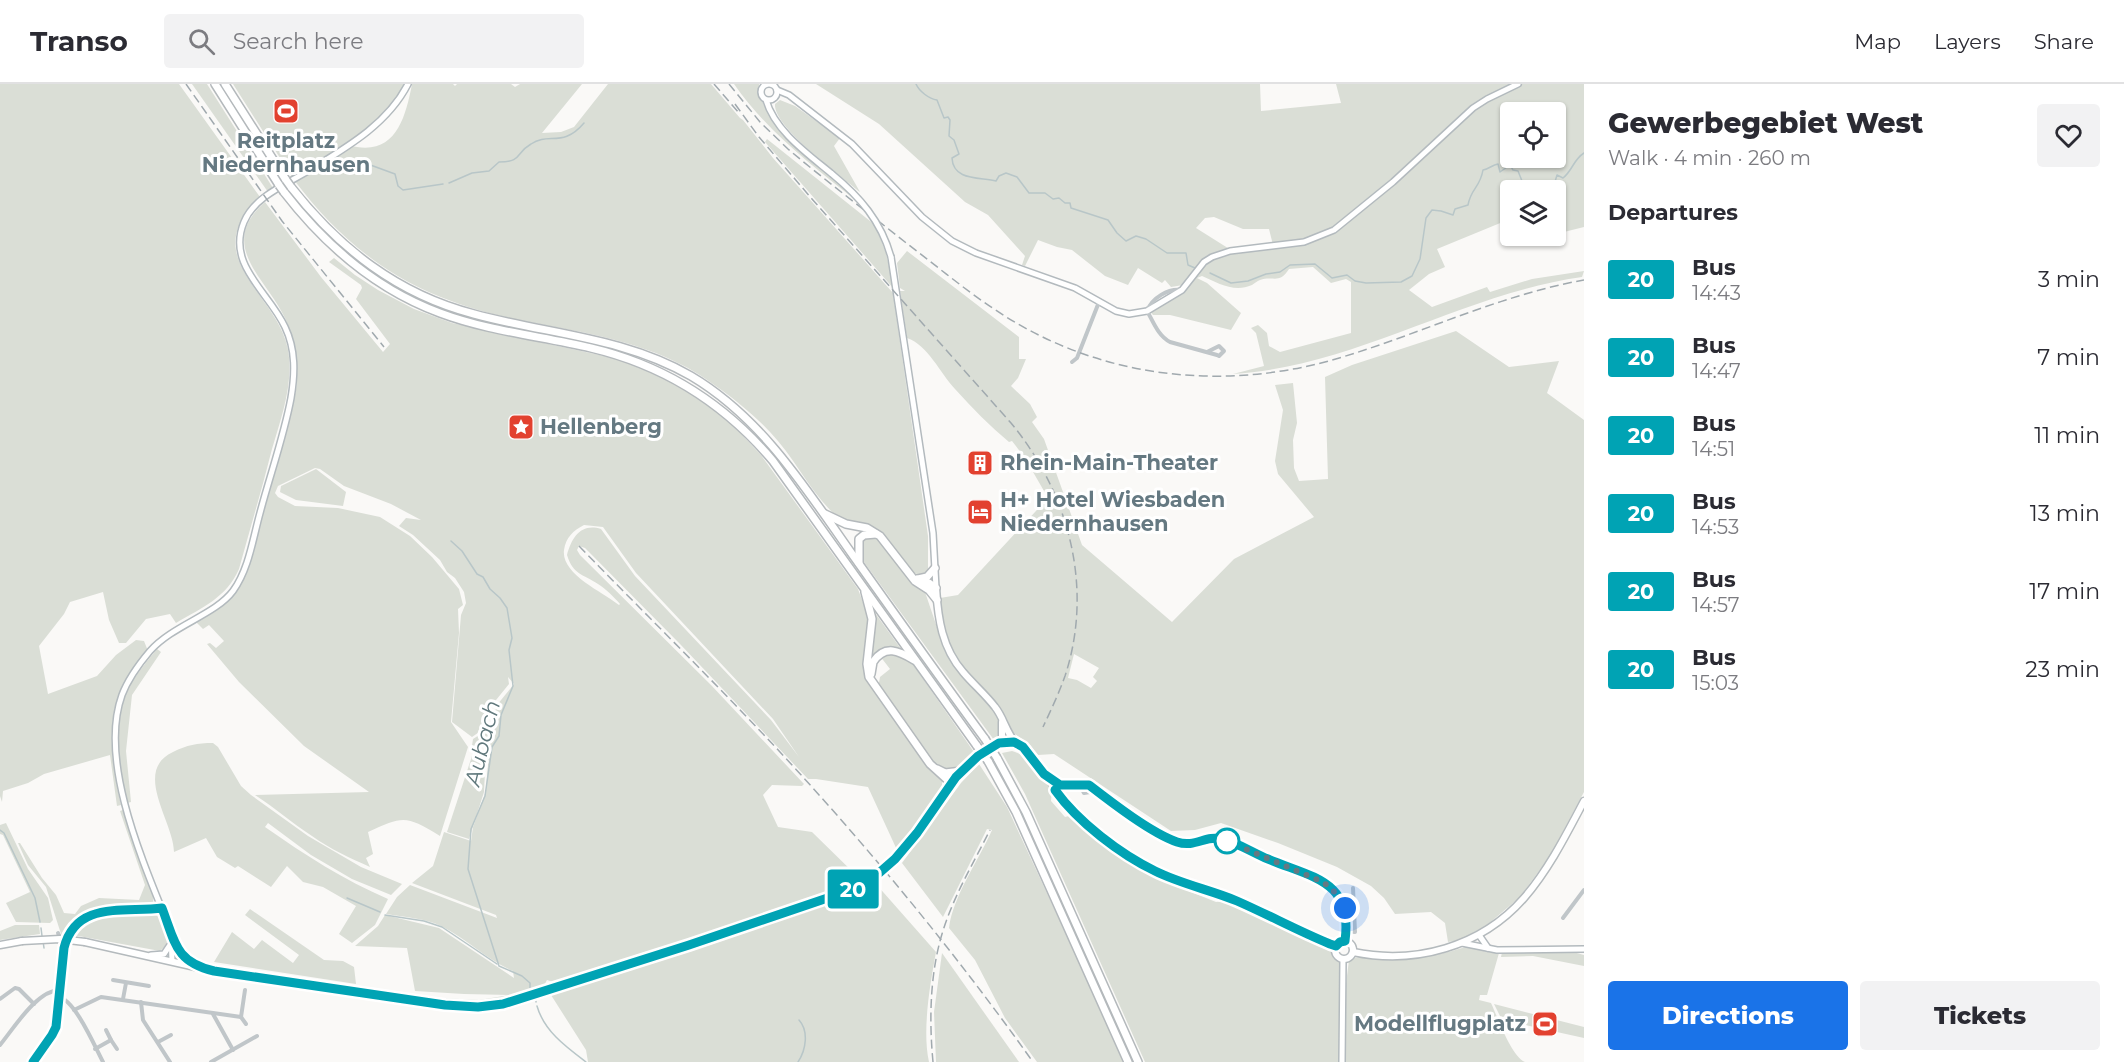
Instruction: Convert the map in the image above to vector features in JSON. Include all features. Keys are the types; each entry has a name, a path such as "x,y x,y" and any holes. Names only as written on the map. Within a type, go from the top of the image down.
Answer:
{"highway":[{"path":"215,84 310,224 362,271 406,298 471,323 619,355 671,377 701,395 745,430 764,451 862,584 988,761 1016,812 1128,1062"},
{"path":"225,84 285,186 353,253 381,273 418,294 474,314 620,346 657,359 692,377 724,399 754,426 781,456 822,512 997,758 1026,812 1138,1062"},
{"path":"822,512 842,523 867,528 877,534 914,578 937,600"},
{"path":"859,563 859,539 864,535 877,534"},
{"path":"914,578 927,577 935,568"},
{"path":"914,578 936,588"},
{"path":"862,584 873,619 867,669 872,682 930,764 952,783"},
{"path":"924,586 936,588"},
{"path":"872,682 873,662 885,651 901,652 917,662"},
{"path":"930,764 945,773 952,783"},
{"path":"945,773 962,771"}],"main road":[{"path":"200,968 185,959 177,947 123,799 116,743 117,717 121,700 127,685 149,652 171,632 230,595 238,584 290,400 294,361 292,345 285,327 246,269 240,246 244,222 250,212 272,192 314,168 379,122 390,112 408,84"},
{"path":"791,98 771,99 762,96 765,85 774,86 777,90 791,98 852,144 922,217 945,236 976,253 1075,288 1125,314 1139,314 1182,290 1204,262 1212,256 1230,251 1304,242 1334,230 1393,182 1473,108 1495,94 1518,84"},
{"path":"777,90 771,99 772,115 796,143 868,209 884,235 891,257 933,533 941,632 951,656 1001,716 1016,743 1027,751 1065,803 1114,845 1151,869 1182,878 1336,946"},
{"path":"1001,716 1002,742"},
{"path":"0,945 60,939 85,942 251,978 445,1005 478,1007 514,1001 854,889 879,873 898,856 962,771 986,750 1002,742 1006,738 1007,729"},
{"path":"1002,742 1016,743"},
{"path":"1353,952 1375,956 1405,957 1462,943 1479,934 1503,918 1530,891 1555,854 1584,801"},
{"path":"33,1062 54,1031 64,948 75,926 90,915 102,912 162,908"},
{"path":"170,929 172,961"},
{"path":"1479,934 1478,942 1481,947"},
{"path":"1479,934 1485,946 1492,950"},
{"path":"1345,941 1352,945 1353,952 1344,959 1336,953 1336,946 1345,941"},
{"path":"1462,943 1492,950 1584,949"},
{"path":"146,955 164,954 171,944"},
{"path":"172,961 176,957 177,947"},
{"path":"1342,1062 1344,959"}],"street":[{"path":"1072,362 1077,357 1099,301"},
{"path":"1147,310 1165,339 1207,352"},
{"path":"1044,774 1060,785 1089,785 1173,840 1189,844 1221,838 1323,882 1332,888 1342,901 1347,916 1345,941"},
{"path":"1083,785 1084,793 1097,791"},
{"path":"1347,931 1355,932 1353,888"},
{"path":"1563,918 1584,890"},
{"path":"58,933 64,948"},
{"path":"113,980 149,986"},
{"path":"123,999 126,982"},
{"path":"0,999 15,988 19,989 34,1004"},
{"path":"0,1045 34,1004 49,991 60,990"},
{"path":"245,990 241,1017 246,1024"},
{"path":"59,997 66,999 74,1010 103,1062"},
{"path":"74,1010 100,997 241,1017"},
{"path":"141,1002 143,1020 170,1062"},
{"path":"213,1013 234,1050"},
{"path":"106,1030 117,1049"},
{"path":"158,1042 171,1035"},
{"path":"211,1062 257,1036"},
{"path":"95,1049 111,1040"}],"shaded area":[{"path":"0,84 179,84 260,197 242,219 236,239 238,257 246,275 281,330 288,350 288,388 283,413 239,569 234,579 213,601 176,623 170,614 146,619 126,643 119,643 109,620 103,592 70,602 64,614 39,646 48,694 97,676 116,655 136,640 144,641 148,651 132,671 119,694 115,707 112,749 121,805 117,806 110,755 44,774 28,783 3,791 2,802 0,796"},
{"path":"192,84 207,84 273,188 268,192"},
{"path":"233,84 405,84 397,101 377,123 349,144 292,177"},
{"path":"412,84 453,84 455,86 457,84 511,84 515,87 520,84 582,84 542,133 561,132 574,127 608,84 711,84 773,158 893,293 928,536 928,574 913,573 889,540 879,531 834,514 762,423 731,397 688,368 624,342 514,319 447,300 390,271 340,232 294,180 348,145 364,148 387,141 401,123"},
{"path":"734,84 759,84 759,96 778,124 830,172 830,176 854,199 774,131"},
{"path":"816,84 1260,84 1261,111 1341,103 1336,84 1584,84 1584,227 1566,232 1566,180 1500,180 1500,223 1437,249 1445,267 1429,274 1409,290 1432,307 1487,287 1490,292 1532,279 1584,271 1582,277 1494,298 1365,345 1278,369 1233,374 1264,366 1256,333 1251,328 1258,325 1267,333 1269,346 1280,352 1351,333 1351,282 1346,279 1331,283 1313,267 1289,269 1282,277 1265,279 1239,288 1232,288 1202,276 1197,278 1207,283 1241,313 1231,330 1170,315 1153,315 1150,311 1183,292 1196,278 1190,276 1183,285 1171,287 1165,280 1162,283 1138,268 1128,285 1105,276 1072,250 1038,240 1025,266 1022,265 1025,256 988,215 965,202 879,124","holes":["1214,217 1243,229 1269,229 1273,245 1231,250 1196,228 1205,218"]},
{"path":"780,100 795,106 840,138 834,146 860,192 796,138 777,114 775,104"},
{"path":"767,139 875,225 886,253 894,289 765,142"},
{"path":"265,202 321,277 383,352 390,344 356,299 362,288 361,285 329,262 334,258 378,290 414,309 452,323 618,359 665,378 698,397 730,422 761,455 858,589 869,619 867,679 931,771 942,781 942,789 897,850 868,787 808,779 680,644 585,548 579,546 577,550 580,555 712,686 804,784 802,786 772,785 763,795 778,827 812,832 858,877 858,882 556,983 547,980 542,989 503,1000 478,1003 403,996 479,1000 510,995 415,991 407,948 355,946 378,926 385,915 439,928 514,978 513,971 435,923 386,914 397,897 410,885 497,918 496,915 412,883 433,866 444,832 471,841 473,827 486,791 489,749 484,745 471,752 473,739 490,728 497,705 514,684 508,677 509,684 492,705 485,728 472,737 452,722 461,615 466,603 464,592 440,560 413,535 399,526 406,518 421,520 391,504 344,486 315,468 278,486 275,493 295,506 338,508 380,517 410,536 432,557 459,589 463,605 458,609 459,633 451,722 468,747 440,836 419,824 404,820 368,832 373,854 366,858 370,867 319,841 255,795 369,792 304,746 239,682 207,644 210,643 216,648 224,641 209,625 203,629 195,621 234,594 266,499 296,390 296,353 289,327 277,303 257,275 245,247 245,233 251,218","holes":["584,525 603,527 636,573 773,719 799,757 771,720 635,576 601,529 588,528 578,533 567,555 575,570 604,588 620,604 584,581 569,567 564,550 566,541 571,535"]},
{"path":"907,251 1019,337 1019,359 1026,359 1018,378 1011,386 1030,404 1037,417 1032,422 1044,439 1082,545 1172,622 1234,559 1314,517 1278,474 1275,461 1283,410 1275,385 1293,383 1297,423 1293,440 1294,468 1299,481 1328,479 1325,377 1352,365 1456,331 1509,367 1559,361 1547,393 1584,420 1584,792 1550,856 1520,897 1487,925 1460,940 1448,942 1445,923 1431,912 1395,914 1384,898 1371,886 1337,867 1278,843 1221,823 1195,830 1171,831 1054,754 1038,755 1030,745 1011,731 999,707 956,659 948,643 941,616 940,598 958,595 1048,498 1025,458 1012,441 1009,442 981,417 949,383 927,353 907,338 900,291 905,291 900,288 897,263","holes":["1074,654 1099,668 1093,677 1097,681 1091,688 1068,678"]},
{"path":"316,469 346,492 343,506 296,500 280,492 281,486"},
{"path":"876,536 914,583 925,592 945,651 961,673 987,701 998,718 997,739 994,740 861,558 861,540"},
{"path":"875,613 901,649 887,648 869,664"},
{"path":"157,649 161,652 132,695 126,751 131,802 127,803 121,778 117,738 120,712 129,686"},
{"path":"893,652 908,658 976,755 955,770 943,771 929,760 878,688 880,677 890,669 880,656"},
{"path":"213,743 218,747 241,786 251,795 308,836 361,867 402,884 391,895 352,879 311,855 268,823 265,827 325,866 388,899 375,925 352,943 339,934 356,906 323,887 303,882 287,866 271,887 238,866 235,868 217,857 206,838 174,852 158,798 155,784 156,771 161,761 173,752 192,745"},
{"path":"483,750 486,753 484,792 469,839 447,832 472,756"},
{"path":"1012,751 1024,757 1039,773 1052,790 1051,801 1065,817 1073,815 1113,848 1141,867 1176,886 1216,902 1227,901 1328,947 1341,964 1339,1062 1145,1062 1025,794 1002,753"},
{"path":"979,764 1007,807 1123,1062 1037,1062 1005,1018 975,960 949,928 961,891 992,830 987,829 943,917 902,863 961,783"},
{"path":"123,810 147,873 153,906 94,912 84,916 66,935 61,934 46,887 28,865 18,843 56,895 64,913 75,914 81,906 99,898 139,900 145,885 120,811"},
{"path":"6,823 28,869 48,898 53,920 50,923 16,922 6,903 30,892 3,835 0,834 0,825"},
{"path":"876,884 936,952 929,993 926,1036 929,1062 588,1062 586,1050 551,995 831,901"},
{"path":"250,909 324,960 343,961 354,967 356,984 214,962 232,932 254,949 262,940 293,963 299,955 245,915"},
{"path":"156,912 165,926 168,938 160,951 73,935 79,926 96,916"},
{"path":"15,925 39,925 40,934 0,940 0,931"},
{"path":"1469,946 1499,953 1487,995 1480,995 1479,1000 1491,1003 1510,1045 1525,1062 1344,1062 1346,984 1349,960 1360,957 1414,958"},
{"path":"1502,952 1573,952 1584,955 1584,966 1533,956 1501,957"},
{"path":"942,953 1019,1062 936,1062 934,1012"},
{"name":"Modellflugplatz","path":"1494,1004 1584,1027 1584,1038 1502,1020"}],"waterway":[{"path":"916,84 925,94 937,100 944,118 948,117 950,120 949,136 954,140 959,154 952,158 957,171 968,177 996,181 999,176 1006,173 1017,177 1029,193 1045,193 1053,199 1059,198 1065,203 1070,203 1071,208 1108,220 1126,241 1136,236 1146,239 1167,253 1186,253 1188,265 1195,268"},
{"path":"449,183 472,173 489,171 499,162 515,159 531,144 544,139 569,135 584,123"},
{"path":"1210,273 1231,283 1280,272 1290,265 1315,264 1332,278 1347,275 1355,281 1366,283 1401,282 1412,276 1420,259 1426,218 1432,210 1453,215 1455,209 1468,205 1483,170 1498,164 1500,172 1510,165 1513,170 1518,171 1522,181 1532,187 1549,188 1554,185 1557,175 1563,178 1584,153"},
{"path":"365,163 395,174 398,186 403,190 443,184"},
{"name":"Aubach","path":"451,541 462,551 477,574 483,577 490,589 507,608 512,638 509,650 513,686 501,715 499,736 492,747 485,796 471,829 468,869 499,966 522,976 530,983 530,988"},
{"path":"0,830 4,833 35,898 40,922"},
{"name":"Aubach","path":"347,898 380,912"},
{"name":"Aubach","path":"385,915 424,921 442,927 497,964"},
{"path":"41,928 42,936"},
{"path":"43,941 44,948"},
{"name":"Aubach","path":"537,1006 550,1031 586,1062"},
{"path":"798,1062 805,1041 804,1030 799,1020"}],"railway":[{"path":"186,84 282,221 384,347"},
{"path":"714,84 739,113"},
{"path":"729,84 760,122 788,149 960,285 1018,324 1054,342 1091,357 1129,367 1207,376 1246,375 1286,370 1358,352 1518,296 1584,280"},
{"path":"735,104 759,137 812,199 1011,423 1031,450 1048,480 1071,543 1076,576 1077,609 1073,643 1065,676 1043,727"},
{"path":"579,546 740,709 824,800 947,947 1033,1062"},
{"path":"933,1062 932,997 938,949 952,907 990,830"}],"bus line":[{"name":"20","path":"33,1062 56,1027 64,948 68,936 75,926 96,913 162,908 181,954 200,968 251,978 445,1005 478,1007 503,1004 689,945 854,889 879,873 898,856 967,766 993,746 1005,742 1014,742 1023,747 1044,774 1056,783 1064,786 1089,785 1108,800 1173,840 1197,844 1221,838 1323,882 1338,895 1345,908 1347,916 1345,941 1336,946 1330,944 1239,902 1156,872 1127,854 1090,826 1055,790"}],"place":[{"name":"Reitplatz Niedernhausen","path":"286,111"},
{"name":"Hellenberg","path":"521,427"},
{"name":"Rhein-Main-Theater","path":"980,463"},
{"name":"H+ Hotel Wiesbaden Niedernhausen","path":"980,512"},
{"name":"Modellflugplatz","path":"1545,1024"}],"route":[{"path":"1227,841 1323,882 1338,895 1345,908"}]}
